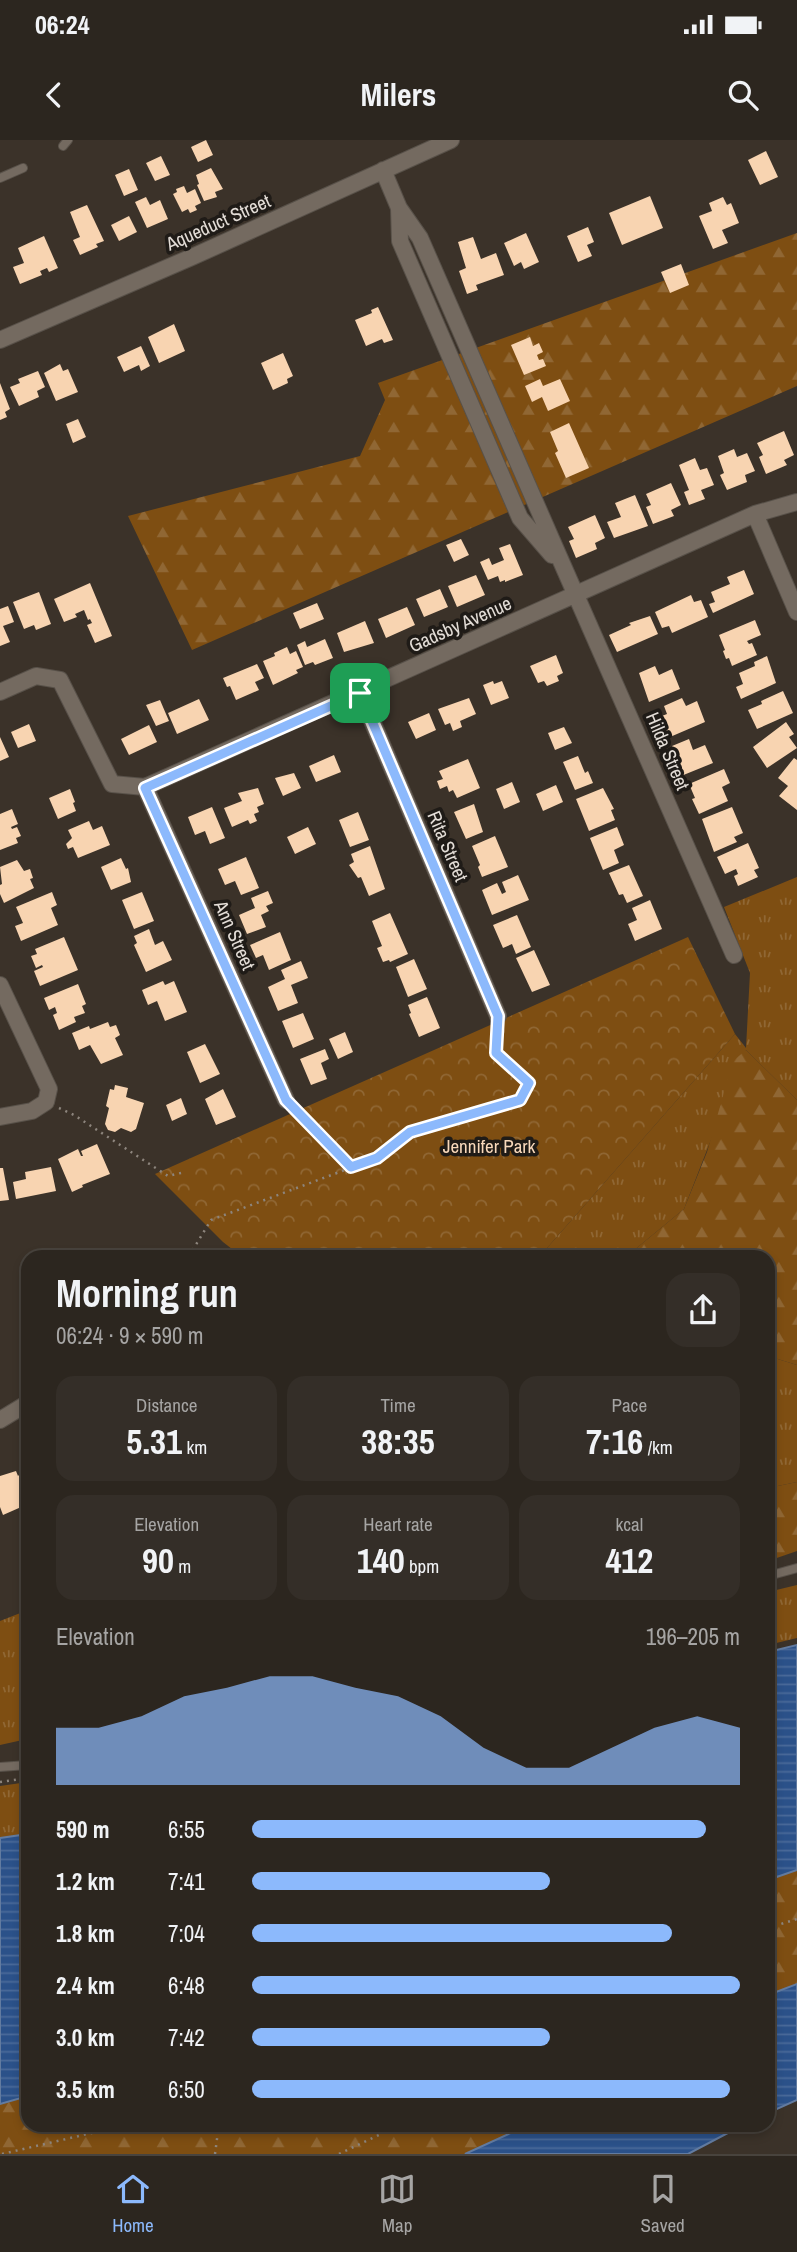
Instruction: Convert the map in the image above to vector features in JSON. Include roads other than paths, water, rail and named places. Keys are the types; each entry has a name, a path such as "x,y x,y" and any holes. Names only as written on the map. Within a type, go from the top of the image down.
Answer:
{"street":[{"name":"Aqueduct Street","path":"0,340 452,140"},
{"name":"Hilda Street","path":"383,170 399,208 420,238 734,955"},
{"name":"Gadsby Avenue","path":"145,788 755,514 797,502"},
{"path":"755,514 797,612"},
{"path":"0,692 36,676 60,680 112,784 145,788"},
{"name":"Rita Street","path":"360,693 498,1016"},
{"name":"Ann Street","path":"145,788 286,1100"},
{"path":"0,985 49,1089 46,1102 32,1111 0,1117"},
{"path":"0,1420 21,1407"}],"lane":[{"path":"0,178 23,168"},
{"path":"775,1574 797,1568"},
{"path":"0,1767 21,1766"}],"water":[{"path":"797,1645 797,1870 775,1878 775,1650"},
{"path":"21,1835 21,2098 0,2104 0,1838"},
{"path":"797,1984 797,2100 775,2110 775,1992"},
{"path":"513,2132 730,2132 688,2154 465,2154"}],"park label":[{"name":"Jennifer Park","path":"489,1146"}]}
